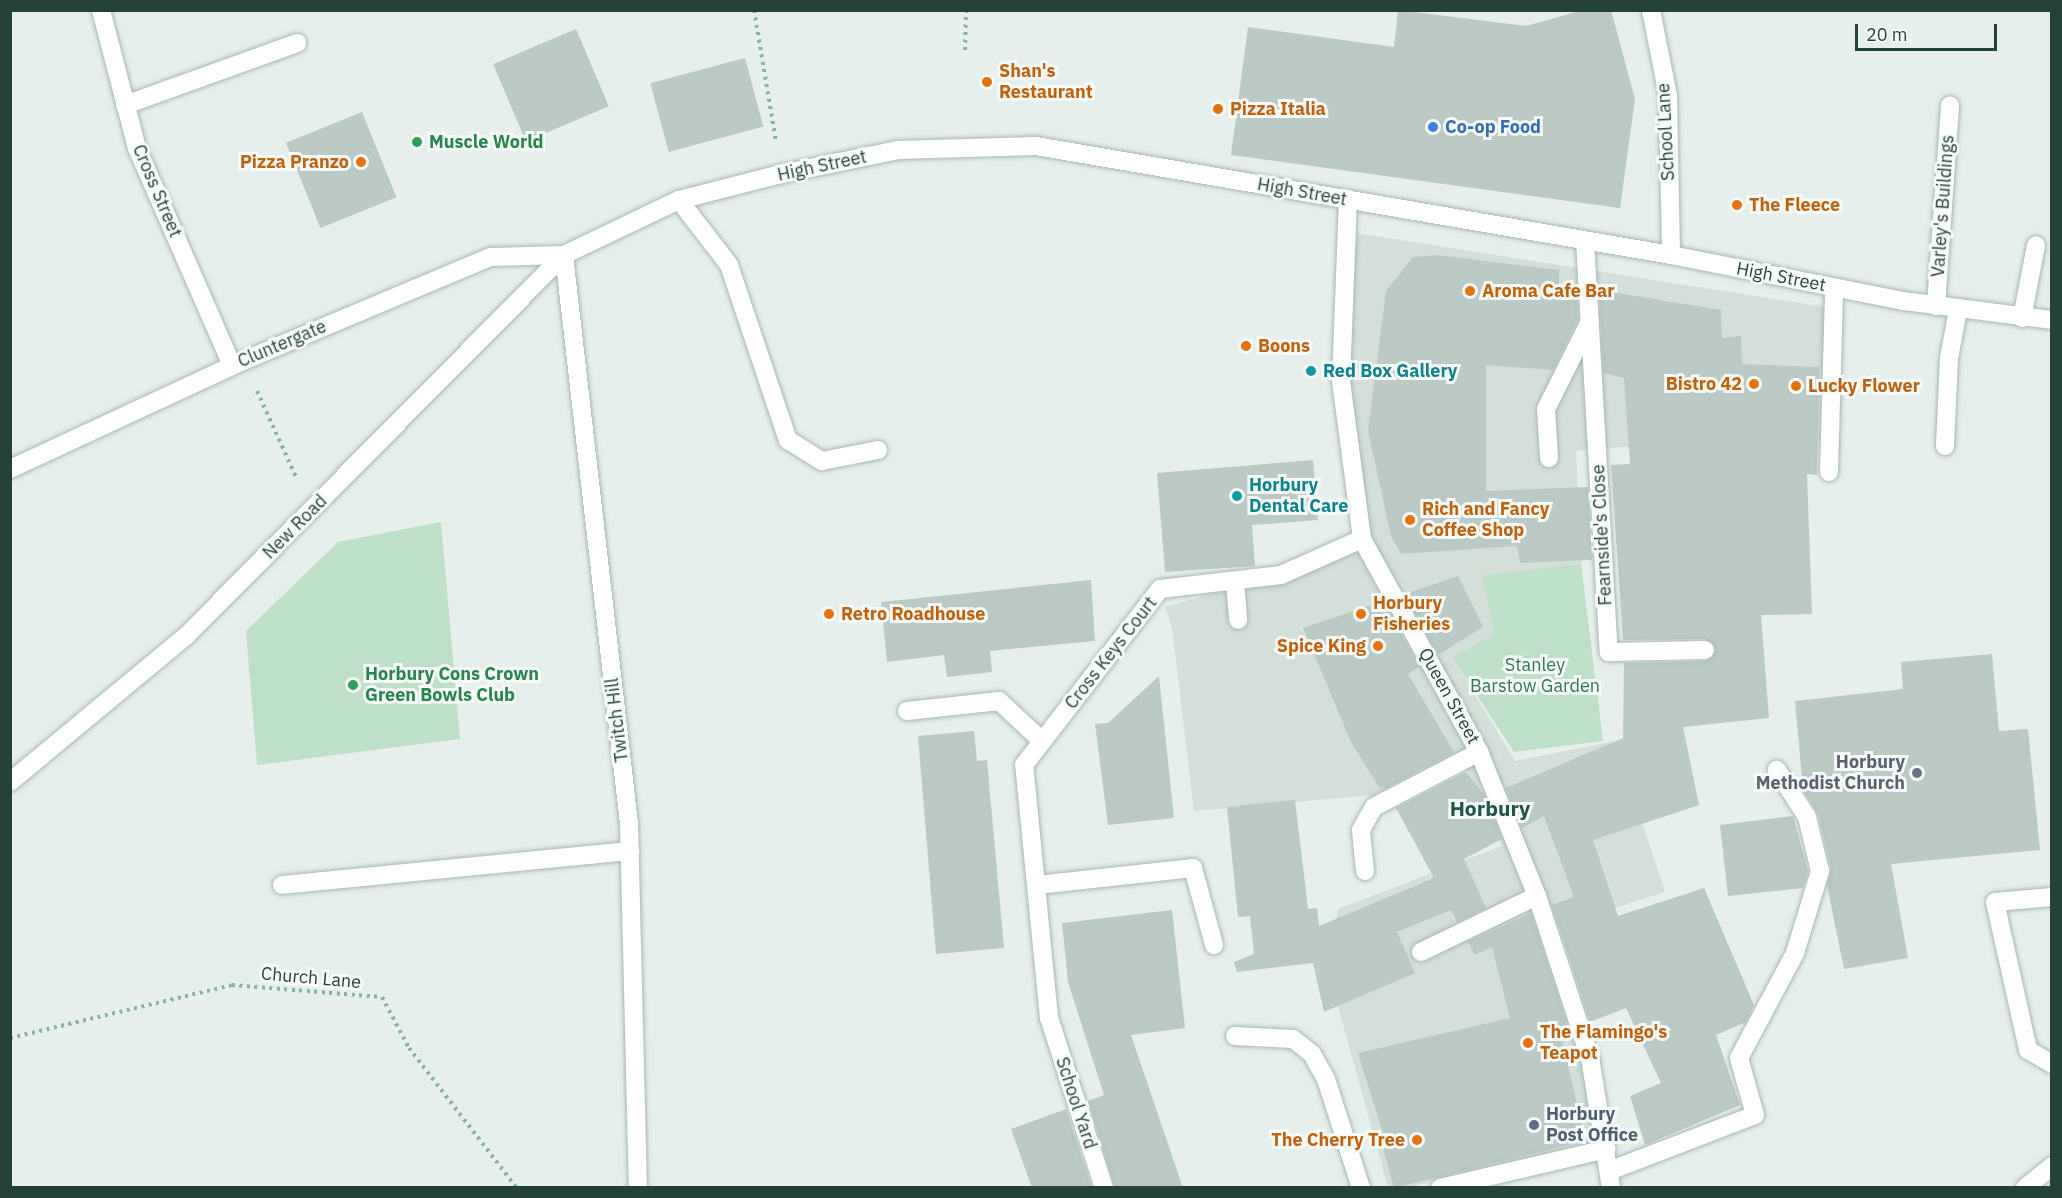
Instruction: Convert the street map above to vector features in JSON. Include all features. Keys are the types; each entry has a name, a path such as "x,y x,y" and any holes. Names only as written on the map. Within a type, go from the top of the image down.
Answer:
{"street":[{"name":"Cross Street","path":"101,10 137,148 238,363"},
{"name":"School Lane","path":"1651,10 1668,96 1671,255"},
{"path":"125,105 297,43"},
{"name":"Varley's Buildings","path":"1936,306 1950,105"},
{"name":"High Street","path":"564,255 679,200 782,174 898,150 1036,146 1671,255 1958,310 2052,320"},
{"name":"Queen Street","path":"1348,199 1341,381 1362,539 1479,752 1537,896 1590,1058 1610,1179"},
{"path":"679,200 729,265 788,440 822,461 878,450"},
{"path":"1549,458 1546,409 1590,321 1585,241"},
{"path":"2022,318 2036,245"},
{"name":"Cluntergate","path":"10,469 238,363 491,257 564,255"},
{"name":"New Road","path":"10,782 187,635 564,255"},
{"name":"Twitch Hill","path":"564,255 630,851 638,1188"},
{"path":"1829,472 1834,288"},
{"path":"1945,446 1949,358 1958,310"},
{"name":"Fearnside's Close","path":"1590,321 1609,652 1705,650"},
{"name":"Cross Keys Court","path":"1049,1018 1024,765 1160,589 1235,583 1281,575 1362,539"},
{"path":"1235,583 1238,620"},
{"path":"907,711 999,701 1042,741"},
{"path":"1365,871 1361,830 1374,807 1479,752"},
{"path":"1610,1179 1755,1115 1739,1058 1795,953 1820,871 1807,817 1777,770"},
{"path":"282,885 630,851"},
{"path":"1037,885 1193,868 1214,945"},
{"path":"1421,952 1537,896"},
{"path":"2052,897 1995,902 2028,1050 2052,1064"},
{"name":"School Yard","path":"1049,1018 1104,1188"},
{"path":"1235,1036 1293,1039 1312,1054 1326,1079 1361,1188"},
{"path":"1440,1188 1606,1149"},
{"path":"2025,1188 2052,1166"}],"path":[{"path":"754,10 782,174"},
{"path":"965,50 966,10"},
{"path":"238,363 311,510"},
{"name":"Church Lane","path":"10,1038 232,985 382,997 410,1048 517,1188"}],"shaded area":[{"path":"1356,233 1825,307 1821,441 1707,440 1576,451 1581,564 1483,575 1494,634 1452,657 1515,761 1615,741 1665,892 1540,931 1582,1060 1598,1140 1410,1187 1388,1187 1329,974 1338,909 1502,846 1459,753 1374,795 1194,811 1172,628 1165,607 1359,552 1339,414"}],"green space":[{"name":"Horbury Cons Crown Green Bowls Club","path":"441,522 460,739 257,765 246,631 338,542"},
{"name":"Stanley Barstow Garden","path":"1581,564 1603,741 1514,752 1452,657 1494,634 1482,575"}],"building":[{"name":"Co-op Food","path":"1398,10 1526,26 1583,10 1611,10 1635,99 1620,208 1231,155 1248,27 1394,47"},
{"path":"576,29 609,106 526,141 493,64"},
{"path":"745,58 763,127 669,152 650,83"},
{"path":"362,112 396,197 320,228 286,143"},
{"path":"1438,255 1559,270 1559,284 1576,287 1578,319 1553,370 1486,365 1486,491 1588,487 1592,560 1520,563 1517,546 1401,554 1391,536 1368,431 1386,291 1413,257"},
{"path":"1599,290 1721,310 1722,338 1741,336 1742,364 1819,367 1817,475 1807,474 1812,614 1761,615 1769,718 1683,727 1699,805 1593,840 1618,916 1704,888 1754,1005 1746,1022 1716,1035 1740,1105 1645,1145 1630,1096 1661,1083 1626,1008 1590,1022 1552,905 1574,897 1544,816 1522,828 1506,788 1623,738 1624,663 1705,661 1716,650 1705,639 1623,640 1611,465 1630,464 1624,378 1604,373"},
{"name":"Horbury Dental Care","path":"1313,460 1318,520 1252,525 1255,566 1165,572 1157,473"},
{"path":"1458,576 1483,627 1438,655 1405,594"},
{"path":"1091,580 1095,641 990,651 992,672 947,677 944,655 887,662 881,602"},
{"path":"1383,601 1419,667 1408,674 1454,752 1386,788 1379,787 1352,744 1303,628"},
{"name":"Horbury Methodist Church","path":"1992,654 1999,731 2028,729 2040,850 1891,864 1908,958 1844,969 1827,885 1831,868 1818,814 1803,790 1795,701 1903,689 1901,662"},
{"path":"1159,676 1174,818 1108,825 1095,724 1108,723"},
{"path":"974,731 977,761 987,760 1004,948 936,954 918,736"},
{"path":"1466,772 1485,796 1502,839 1464,859 1486,908 1457,922 1451,910 1397,932 1415,973 1324,1012 1313,963 1237,972 1234,962 1254,954 1250,916 1238,917 1227,807 1295,800 1308,909 1317,908 1319,926 1434,878 1396,808"},
{"path":"1793,816 1808,871 1803,888 1728,896 1720,825"},
{"path":"1172,910 1185,1028 1131,1035 1183,1188 1115,1188 1088,1101 1104,1095 1068,982 1062,923"},
{"path":"1531,913 1569,1031 1561,1034 1582,1126 1575,1143 1394,1188 1383,1148 1387,1146 1358,1053 1510,1018 1492,947 1475,955 1468,942"},
{"path":"1066,1109 1092,1188 1032,1188 1011,1129"}],"place":[{"name":"Shan's Restaurant","path":"987,82"},
{"name":"Pizza Italia","path":"1218,109"},
{"name":"Co-op Food","path":"1433,127"},
{"name":"Muscle World","path":"417,142"},
{"name":"Pizza Pranzo","path":"361,162"},
{"name":"The Fleece","path":"1737,205"},
{"name":"Aroma Cafe Bar","path":"1470,291"},
{"name":"Boons","path":"1246,346"},
{"name":"Red Box Gallery","path":"1311,371"},
{"name":"Bistro 42","path":"1754,384"},
{"name":"Lucky Flower","path":"1796,386"},
{"name":"Horbury Dental Care","path":"1237,496"},
{"name":"Rich and Fancy Coffee Shop","path":"1410,520"},
{"name":"Retro Roadhouse","path":"829,614"},
{"name":"Horbury Fisheries","path":"1361,614"},
{"name":"Spice King","path":"1378,646"},
{"name":"Horbury Cons Crown Green Bowls Club","path":"353,685"},
{"name":"Horbury Methodist Church","path":"1917,773"},
{"name":"The Flamingo's Teapot","path":"1528,1043"},
{"name":"Horbury Post Office","path":"1534,1125"},
{"name":"The Cherry Tree","path":"1417,1140"}],"district":[{"name":"Horbury","path":"1490,808"}]}
